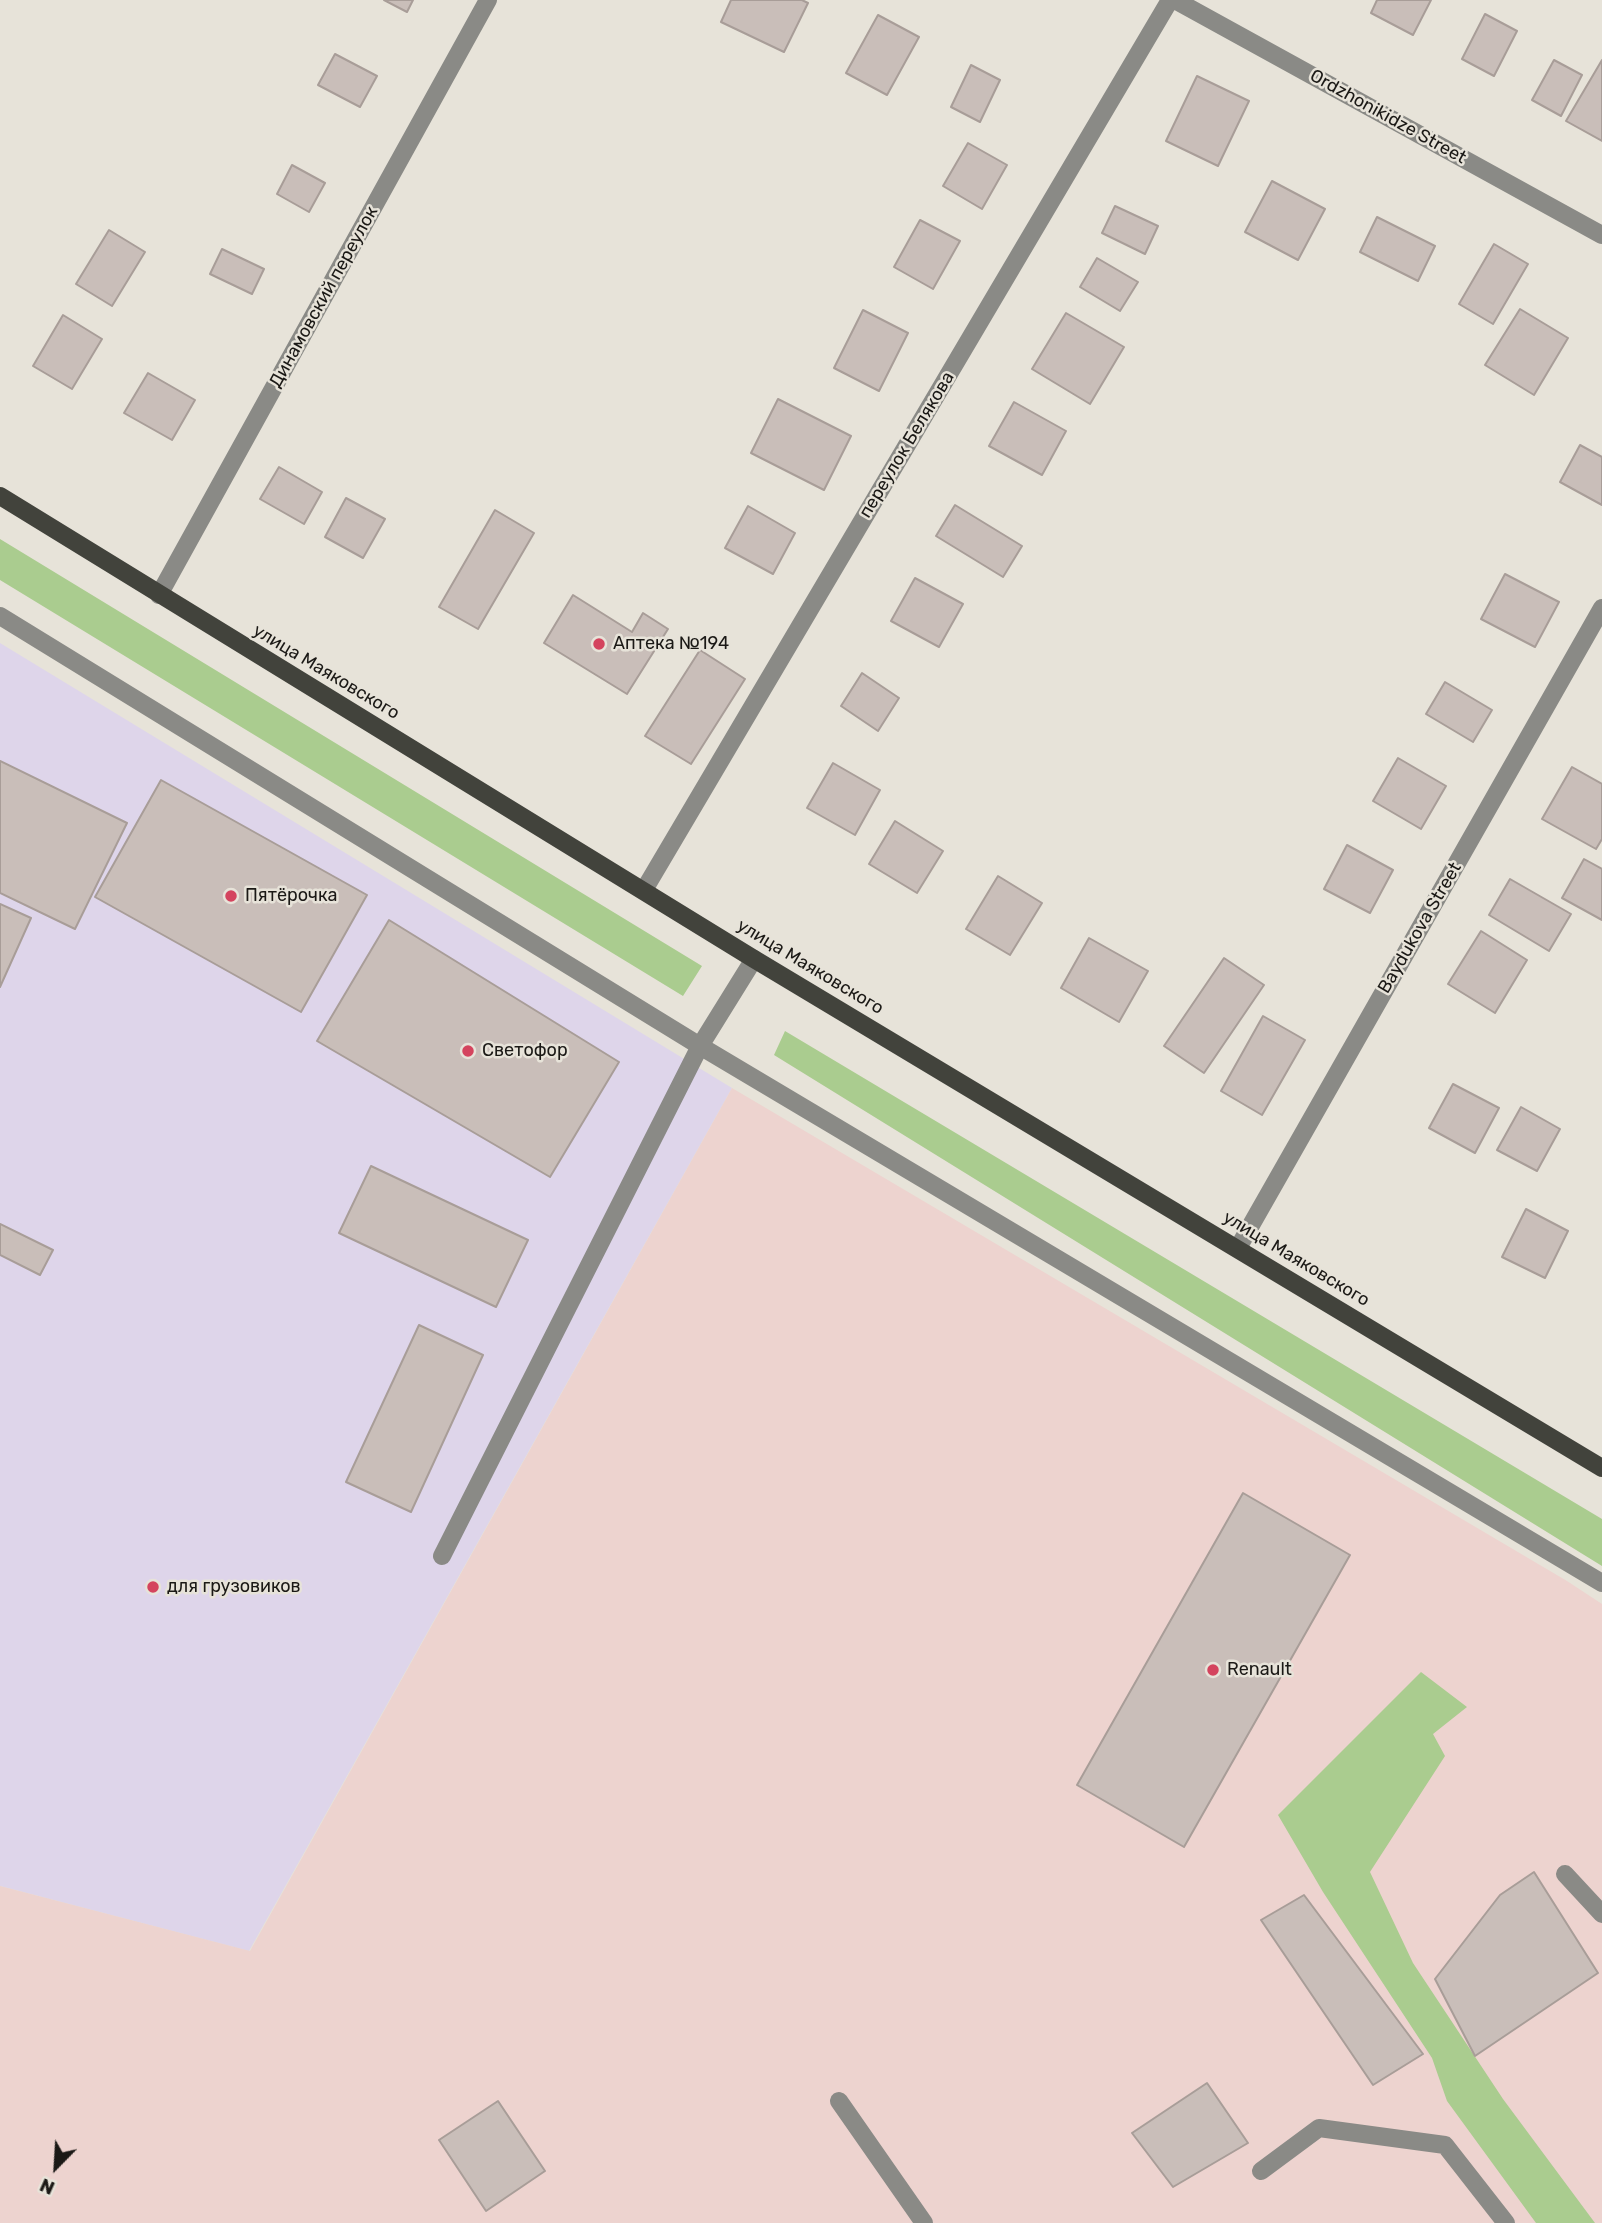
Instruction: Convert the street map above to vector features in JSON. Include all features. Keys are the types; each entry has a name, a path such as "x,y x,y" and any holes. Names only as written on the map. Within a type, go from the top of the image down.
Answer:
{"main road":[{"name":"улица Маяковского","path":"0,496 754,959 1602,1468"}],"street":[{"name":"Динамовский переулок","path":"159,595 488,0"},
{"name":"Ordzhonikidze Street","path":"1172,0 1602,235"},
{"name":"переулок Белякова","path":"644,890 1172,0"},
{"name":"Baydukova Street","path":"1238,1248 1602,608"},
{"path":"0,616 700,1046 1602,1583"},
{"path":"442,1556 700,1046 754,959"},
{"path":"1565,1874 1602,1914"},
{"path":"839,2101 924,2223"},
{"path":"1261,2171 1319,2128 1445,2145 1506,2223"}],"shaded area":[{"path":"0,643 732,1088 249,1951 0,1886"},
{"path":"732,1088 1602,1604 1602,2223 0,2223 0,1886 250,1951"}],"green space":[{"path":"0,539 702,966 683,996 0,580"},
{"path":"785,1031 1602,1519 1602,1566 774,1055"},
{"path":"1421,1672 1467,1707 1433,1734 1445,1756 1370,1872 1413,1963 1503,2099 1595,2223 1536,2223 1447,2101 1432,2058 1323,1892 1278,1815"}],"building":[{"path":"384,0 413,0 407,12"},
{"path":"731,0 802,0 808,3 784,52 721,22"},
{"path":"1377,0 1431,0 1413,35 1371,13"},
{"path":"1485,14 1517,31 1494,76 1462,59"},
{"path":"878,15 919,37 887,95 846,73"},
{"path":"335,54 377,76 360,107 318,85"},
{"path":"1554,60 1582,75 1561,116 1532,100"},
{"path":"1602,60 1602,141 1566,121"},
{"path":"971,65 1000,80 980,122 951,107"},
{"path":"1197,76 1249,101 1218,166 1166,141"},
{"path":"968,143 1007,165 982,209 943,186"},
{"path":"292,165 325,183 309,212 277,194"},
{"path":"1272,181 1325,209 1298,260 1245,232"},
{"path":"1115,206 1158,226 1145,254 1102,233"},
{"path":"1377,217 1435,246 1418,281 1360,252"},
{"path":"920,220 960,241 933,289 894,267"},
{"path":"109,230 145,252 112,306 76,284"},
{"path":"1494,244 1528,264 1493,324 1459,304"},
{"path":"222,249 264,269 252,294 210,274"},
{"path":"1097,258 1138,282 1120,311 1080,287"},
{"path":"1520,309 1568,338 1534,395 1485,365"},
{"path":"863,310 908,333 879,391 834,368"},
{"path":"1066,313 1124,347 1090,404 1032,369"},
{"path":"63,315 102,339 72,389 33,366"},
{"path":"148,373 195,400 172,440 124,413"},
{"path":"778,399 851,436 824,490 751,453"},
{"path":"1014,402 1066,431 1042,475 989,446"},
{"path":"1580,445 1602,457 1602,505 1560,482"},
{"path":"279,467 322,492 304,524 260,499"},
{"path":"346,498 385,519 363,558 325,537"},
{"path":"955,505 1022,546 1003,577 936,536"},
{"path":"748,506 795,533 773,574 725,548"},
{"path":"495,510 534,533 478,629 439,607"},
{"path":"1505,574 1559,602 1535,647 1481,619"},
{"path":"915,578 963,604 939,647 891,621"},
{"path":"573,595 632,632 643,613 668,629 627,694 544,643"},
{"path":"700,650 745,679 691,764 645,736"},
{"path":"862,673 899,698 878,731 841,706"},
{"path":"1445,682 1492,710 1473,742 1426,714"},
{"path":"1398,758 1446,786 1421,829 1373,801"},
{"path":"0,761 127,823 75,929 0,893"},
{"path":"833,763 880,790 855,835 807,808"},
{"path":"1572,767 1602,784 1602,839 1596,849 1542,819"},
{"name":"Пятёрочка","path":"161,780 367,895 301,1012 95,897"},
{"path":"895,821 943,851 917,893 869,864"},
{"path":"1347,845 1393,870 1370,913 1324,889"},
{"path":"1584,859 1602,869 1602,920 1562,898"},
{"path":"998,876 1042,903 1010,955 966,929"},
{"path":"1510,879 1571,914 1549,951 1489,915"},
{"path":"0,904 31,918 0,987"},
{"name":"Светофор","path":"389,920 619,1062 550,1177 317,1041"},
{"path":"1481,931 1527,960 1495,1013 1448,984"},
{"path":"1089,938 1148,971 1119,1022 1061,988"},
{"path":"1224,958 1264,985 1204,1073 1164,1046"},
{"path":"1263,1016 1305,1040 1262,1115 1221,1091"},
{"path":"1453,1084 1499,1108 1475,1153 1429,1128"},
{"path":"1521,1107 1560,1129 1537,1171 1497,1150"},
{"path":"371,1166 528,1240 496,1307 339,1233"},
{"path":"1526,1209 1568,1231 1545,1278 1502,1257"},
{"path":"0,1224 53,1250 40,1275 0,1255"},
{"path":"419,1325 483,1355 411,1512 346,1482"},
{"name":"Renault","path":"1243,1493 1350,1555 1184,1847 1077,1785"},
{"path":"1534,1872 1598,1973 1475,2056 1435,1979 1500,1895"},
{"path":"1304,1895 1423,2054 1373,2085 1261,1920"},
{"path":"1207,2083 1248,2143 1173,2187 1132,2133"},
{"path":"498,2101 545,2171 486,2211 439,2140"}],"place":[{"name":"Аптека №194","path":"599,644"},
{"name":"Пятёрочка","path":"231,896"},
{"name":"Светофор","path":"468,1051"},
{"name":"для грузовиков","path":"153,1587"},
{"name":"Renault","path":"1213,1670"}]}
